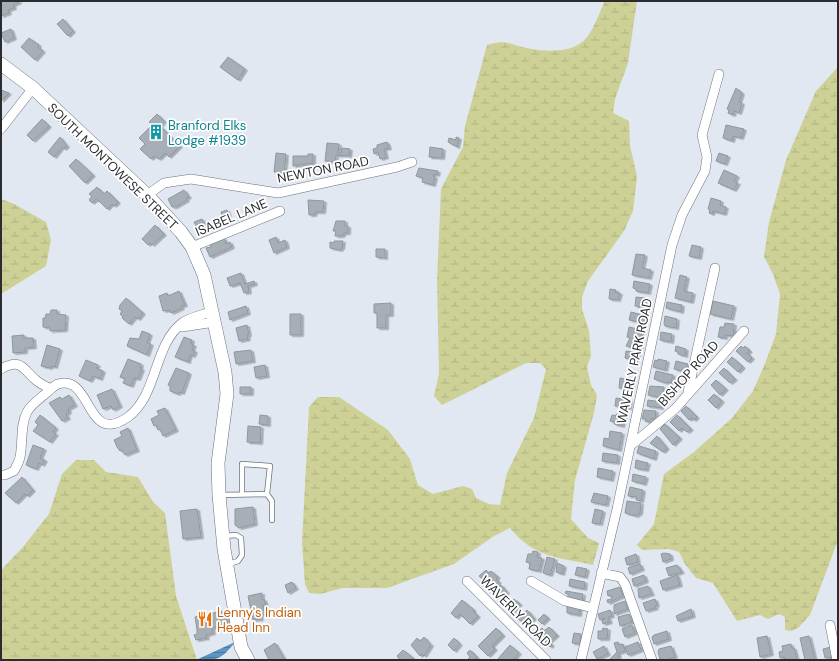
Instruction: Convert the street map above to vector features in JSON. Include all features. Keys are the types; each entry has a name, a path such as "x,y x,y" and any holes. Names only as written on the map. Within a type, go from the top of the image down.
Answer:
{"main road":[{"name":"SOUTH MONTOWESE STREET","path":"1,64 33,88 147,195 181,232 192,247 204,275 226,372 227,394 218,463 219,495 227,565 240,641 248,660"}],"street":[{"name":"WAVERLY PARK ROAD","path":"581,660 589,632 593,608 617,509 672,245 682,215 705,171 707,157 702,135 719,74"},
{"path":"1,129 33,88"},
{"name":"NEWTON ROAD","path":"147,195 164,183 191,179 278,193 397,167 412,162"},
{"name":"ISABEL LANE","path":"192,247 280,211"},
{"path":"688,393 715,268"},
{"path":"1,475 4,476 14,471 20,458 27,411 57,384 68,383 76,387 83,394 92,413 100,422 113,424 127,417 144,399 167,344 178,327 192,318 214,317"},
{"name":"BISHOP ROAD","path":"630,446 675,410 688,393 744,330"},
{"path":"1,369 9,364 23,366 37,381 51,389"},
{"path":"601,573 620,577 625,584 652,660"},
{"name":"WAVERLY ROAD","path":"467,580 546,660"},
{"path":"531,580 565,601 593,608"},
{"path":"830,625 837,660"}],"lane":[{"path":"242,494 242,464 270,466 267,494 272,501 272,520"},
{"path":"219,495 267,494"}],"green space":[{"path":"605,1 637,1 628,63 615,99 613,113 629,121 630,146 637,176 633,211 624,231 588,281 582,297 582,309 589,331 591,356 587,367 591,385 597,395 594,413 575,480 571,519 588,538 599,543 593,565 558,558 538,551 519,538 510,528 494,536 454,564 387,588 343,588 320,594 309,593 305,584 302,543 309,407 318,397 339,397 388,430 410,459 418,485 433,494 463,486 472,489 476,498 489,504 500,505 507,473 534,418 546,369 540,363 526,363 442,405 434,396 439,374 437,280 441,189 463,147 465,126 487,45 503,42 526,48 550,51 567,49 582,43 587,37 595,24"},
{"path":"838,67 838,540 810,615 799,627 792,631 785,630 785,617 779,614 768,619 760,615 737,621 713,583 696,578 685,564 679,552 669,549 642,550 637,545 654,524 664,474 694,452 732,418 753,391 764,366 776,334 780,294 773,274 764,257 769,222 786,160 816,91"},
{"path":"1,199 14,204 46,222 51,240 46,266 1,294"},
{"path":"76,460 94,460 106,472 138,477 153,502 165,513 176,596 197,660 1,660 1,570 23,547 49,514 62,474"}],"water":[{"path":"235,642 222,656 218,658 196,660"}],"building":[{"path":"1,1 19,2 13,5 14,8 8,10 9,13 1,16"},
{"path":"63,19 73,31 68,36 57,24"},
{"path":"11,29 14,38 5,42 1,33"},
{"path":"29,38 39,45 38,47 43,51 35,60 21,47"},
{"path":"228,57 245,69 238,80 220,67"},
{"path":"736,88 742,93 739,102 742,103 739,113 734,111 733,115 728,113 729,110 727,109"},
{"path":"1,90 9,93 1,101"},
{"name":"Branford Elks Lodge #1939","path":"157,114 164,121 160,126 180,146 169,157 165,153 159,159 154,156 151,159 140,149 145,144 139,138 152,125 149,122"},
{"path":"42,119 49,126 33,141 27,135"},
{"path":"726,125 744,129 741,138 733,136 732,141 723,138"},
{"path":"60,137 67,146 64,149 62,147 54,157 48,152"},
{"path":"456,137 459,138 457,147 448,142 449,138 456,140"},
{"path":"387,142 389,148 384,149 386,157 380,159 378,152 374,154 373,149 377,148 377,145"},
{"path":"327,143 339,144 338,153 341,153 342,148 350,149 349,156 336,155 335,162 325,161"},
{"path":"430,147 443,149 442,158 429,157"},
{"path":"276,153 286,154 284,173 274,172"},
{"path":"719,153 728,156 725,164 716,161"},
{"path":"308,154 313,154 313,163 293,166 293,156 308,156"},
{"path":"76,159 93,175 85,183 69,166"},
{"path":"419,168 438,171 437,175 434,174 433,176 435,177 433,185 422,182 423,178 416,176"},
{"path":"724,170 737,176 734,182 738,183 734,190 718,183"},
{"path":"97,187 104,194 107,191 118,202 114,206 112,204 107,209 98,200 95,200 92,203 89,200 92,196 89,194"},
{"path":"184,190 189,197 186,198 187,200 175,207 172,207 168,199"},
{"path":"711,198 721,201 720,205 726,207 724,214 713,211 712,214 709,213 710,210 708,209"},
{"path":"308,200 324,201 323,212 315,212 314,215 309,215"},
{"path":"227,210 229,216 223,218 221,212"},
{"path":"202,219 205,225 197,228 194,222"},
{"path":"336,221 345,221 345,226 348,226 348,233 344,233 342,236 335,236 336,231 333,231"},
{"path":"155,225 164,234 152,245 150,243 148,245 142,239"},
{"path":"276,237 278,243 285,240 287,247 274,253 269,240"},
{"path":"224,238 226,244 230,242 232,247 210,257 206,248 211,247 210,244"},
{"path":"334,241 343,241 342,248 340,250 330,248 330,242 334,243"},
{"path":"692,245 701,247 699,258 689,256"},
{"path":"376,249 385,249 385,258 376,257"},
{"path":"636,254 645,255 642,268 651,270 649,278 632,275"},
{"path":"241,273 245,284 254,281 255,284 248,286 249,292 244,293 240,283 230,286 227,278"},
{"path":"680,275 687,277 684,291 693,293 691,302 675,298"},
{"path":"634,281 650,284 648,293 636,291 636,289 633,288"},
{"path":"610,289 616,290 615,292 620,293 618,300 609,299"},
{"path":"179,291 185,305 171,313 170,310 163,311 159,296 167,293 168,296"},
{"path":"636,297 645,298 644,307 635,306"},
{"path":"126,298 143,313 138,319 135,317 129,324 122,318 123,317 120,314 122,311 119,309 120,305"},
{"path":"713,301 734,306 731,319 710,314"},
{"path":"667,302 682,305 681,312 666,308"},
{"path":"391,303 391,315 386,315 386,328 377,328 377,313 374,313 374,304"},
{"path":"246,306 248,313 230,320 228,312"},
{"path":"51,310 57,310 57,314 66,315 65,330 50,331 50,328 43,327 43,318 45,318 46,314 50,314"},
{"path":"631,312 643,315 642,322 629,320"},
{"path":"290,314 301,314 301,335 290,335"},
{"path":"665,316 677,319 676,328 665,326"},
{"path":"725,323 734,324 733,336 725,335 725,338 718,337 720,327 724,327"},
{"path":"247,325 249,335 247,335 248,339 239,341 236,328"},
{"path":"629,327 642,330 640,349 626,346 630,338 627,337"},
{"path":"142,331 150,334 147,343 151,344 147,355 127,346 130,338 139,339"},
{"path":"661,332 672,334 671,342 660,340"},
{"path":"24,335 24,338 33,338 34,347 25,348 25,352 13,353 12,336"},
{"path":"184,337 192,340 191,344 194,345 192,350 195,351 193,356 190,355 188,362 175,357"},
{"path":"47,345 60,349 55,367 51,366 50,368 41,366"},
{"path":"676,346 686,349 685,356 678,354 678,352 675,351"},
{"path":"741,346 743,348 745,346 750,351 747,353 752,358 748,362 736,351"},
{"path":"251,350 253,361 236,364 234,352"},
{"path":"626,351 638,353 636,361 625,358"},
{"path":"732,357 743,367 738,372 727,362"},
{"path":"128,359 141,364 140,368 142,369 138,379 134,378 131,386 123,383 125,379 120,377"},
{"path":"658,359 667,361 665,370 653,367 655,360 658,361"},
{"path":"86,360 98,365 96,368 103,371 100,379 93,376 90,381 79,376"},
{"path":"676,361 688,364 686,372 674,369"},
{"path":"265,365 267,376 256,378 254,367"},
{"path":"176,368 189,373 182,393 179,392 178,394 170,391 170,386 168,385"},
{"path":"724,368 735,379 730,383 719,373"},
{"path":"656,371 673,375 671,383 654,379"},
{"path":"620,378 633,380 631,390 619,388"},
{"path":"716,380 726,389 720,395 711,385"},
{"path":"650,386 664,387 662,398 648,395"},
{"path":"240,387 251,387 251,394 240,394"},
{"path":"112,389 120,406 113,410 111,406 103,409 97,395"},
{"path":"714,394 722,401 716,408 708,400"},
{"path":"69,395 75,405 68,409 69,412 66,414 68,418 62,421 49,403 60,397 62,399"},
{"path":"616,398 630,400 629,408 615,406"},
{"path":"648,400 662,402 661,408 647,406"},
{"path":"686,406 697,417 694,420 691,418 689,420 681,411"},
{"path":"165,408 176,430 163,436 160,429 158,430 156,425 154,426 151,419 159,415 157,411"},
{"path":"644,410 656,411 655,419 652,418 649,422 645,421 646,419 642,419"},
{"path":"616,414 624,416 622,426 614,424 615,422 610,421 612,415 616,416"},
{"path":"40,415 56,428 53,432 56,434 50,442 33,431 38,425 35,422"},
{"path":"260,415 268,416 268,425 259,424"},
{"path":"677,415 691,429 687,432 682,428 679,431 670,422"},
{"path":"665,424 680,438 673,445 660,429"},
{"path":"248,426 261,427 260,443 247,442"},
{"path":"128,428 137,450 125,455 122,450 120,451 117,447 114,440 122,436 120,432"},
{"path":"610,431 622,433 619,450 603,446 604,438 609,439"},
{"path":"657,436 667,448 663,452 650,443"},
{"path":"33,445 44,449 40,458 45,460 42,465 39,463 36,469 26,465"},
{"path":"639,446 656,451 654,459 637,453"},
{"path":"603,453 618,455 617,463 602,461"},
{"path":"636,460 648,463 646,470 635,468"},
{"path":"598,468 613,471 611,480 597,477"},
{"path":"633,474 646,477 644,484 632,481"},
{"path":"22,477 33,490 27,496 25,494 16,503 5,493"},
{"path":"630,487 643,490 641,501 636,500 637,497 628,496"},
{"path":"594,493 608,496 606,505 591,502"},
{"path":"627,501 641,503 640,513 636,516 625,513"},
{"path":"253,507 255,524 239,528 235,525 235,509"},
{"path":"197,509 201,537 183,539 180,511"},
{"path":"595,509 603,511 600,524 592,523"},
{"path":"533,551 538,552 537,557 542,558 539,571 529,569 530,563 526,562 528,554 532,554"},
{"path":"636,554 638,562 627,565 625,558"},
{"path":"661,554 670,554 671,559 663,562"},
{"path":"547,557 555,559 550,575 543,573"},
{"path":"557,563 564,566 562,574 556,572"},
{"path":"640,564 642,569 630,574 628,568"},
{"path":"677,565 682,572 669,576 666,568"},
{"path":"577,567 587,569 585,577 575,575"},
{"path":"486,570 489,573 491,571 498,577 496,579 499,582 493,589 479,576"},
{"path":"644,575 646,581 634,586 632,579"},
{"path":"677,575 680,585 663,590 660,581"},
{"path":"570,579 585,582 584,589 569,586"},
{"path":"292,582 296,588 288,593 285,585"},
{"path":"501,585 507,592 502,598 500,596 498,598 495,595 497,593 495,591"},
{"path":"648,586 652,594 639,598 638,589"},
{"path":"620,587 623,596 608,603 607,600 612,599 611,595 608,596 607,591"},
{"path":"566,591 583,594 582,602 568,599 568,594 565,593"},
{"path":"262,593 262,600 264,599 266,605 263,605 265,614 260,615 261,619 253,620 248,596"},
{"path":"514,599 520,604 512,612 506,607"},
{"path":"655,599 657,605 655,606 656,608 646,611 643,603"},
{"path":"462,600 474,610 473,611 478,616 470,624 460,614 456,618 451,613"},
{"path":"625,601 628,609 614,614 614,605"},
{"path":"567,604 580,606 579,615 567,613"},
{"path":"691,609 693,616 678,621 676,616"},
{"path":"527,610 534,618 527,625 518,619"},
{"path":"610,610 612,616 608,617 610,622 603,624 602,620 605,618 600,620 598,614"},
{"path":"222,611 222,613 225,612 228,624 212,628 213,633 206,635 207,638 196,640 194,635 197,634 195,617"},
{"path":"544,614 548,618 542,624 538,620"},
{"path":"629,614 632,622 620,626 618,617"},
{"path":"632,625 635,633 625,637 622,629"},
{"path":"549,627 557,635 549,642 552,645 550,647 537,633 542,628 544,631"},
{"path":"496,628 503,635 492,646 495,649 488,656 478,646"},
{"path":"603,628 608,629 607,639 598,639 598,631 602,631"},
{"path":"667,631 669,639 654,644 652,637 654,635"},
{"path":"574,633 581,634 580,644 572,643"},
{"path":"767,636 771,654 760,657 757,638"},
{"path":"809,636 815,660 805,660 800,638"},
{"path":"424,637 431,645 424,656 422,654 420,656 411,645 417,638 420,641"},
{"path":"454,638 460,644 454,651 448,645"},
{"path":"618,642 619,645 623,644 625,651 618,653 619,660 609,660 617,652 614,643"},
{"path":"638,642 641,650 628,655 625,647"},
{"path":"275,643 285,660 269,660 264,650"},
{"path":"791,644 792,648 794,648 797,660 785,660 784,657 780,658 779,652 783,651 782,646"},
{"path":"510,645 519,653 513,660 497,660"},
{"path":"604,646 608,654 597,659 593,652"},
{"path":"671,646 675,657 666,660 660,659 658,652 659,649"},
{"path":"831,647 833,657 825,658 823,649"},
{"path":"403,650 412,657 413,660 400,660 397,656"},
{"path":"470,650 477,657 474,660 467,660 470,657 467,653"}],"place":[{"name":"Branford Elks Lodge #1939","path":"156,132"},
{"name":"Lenny's Indian Head Inn","path":"205,619"}]}
